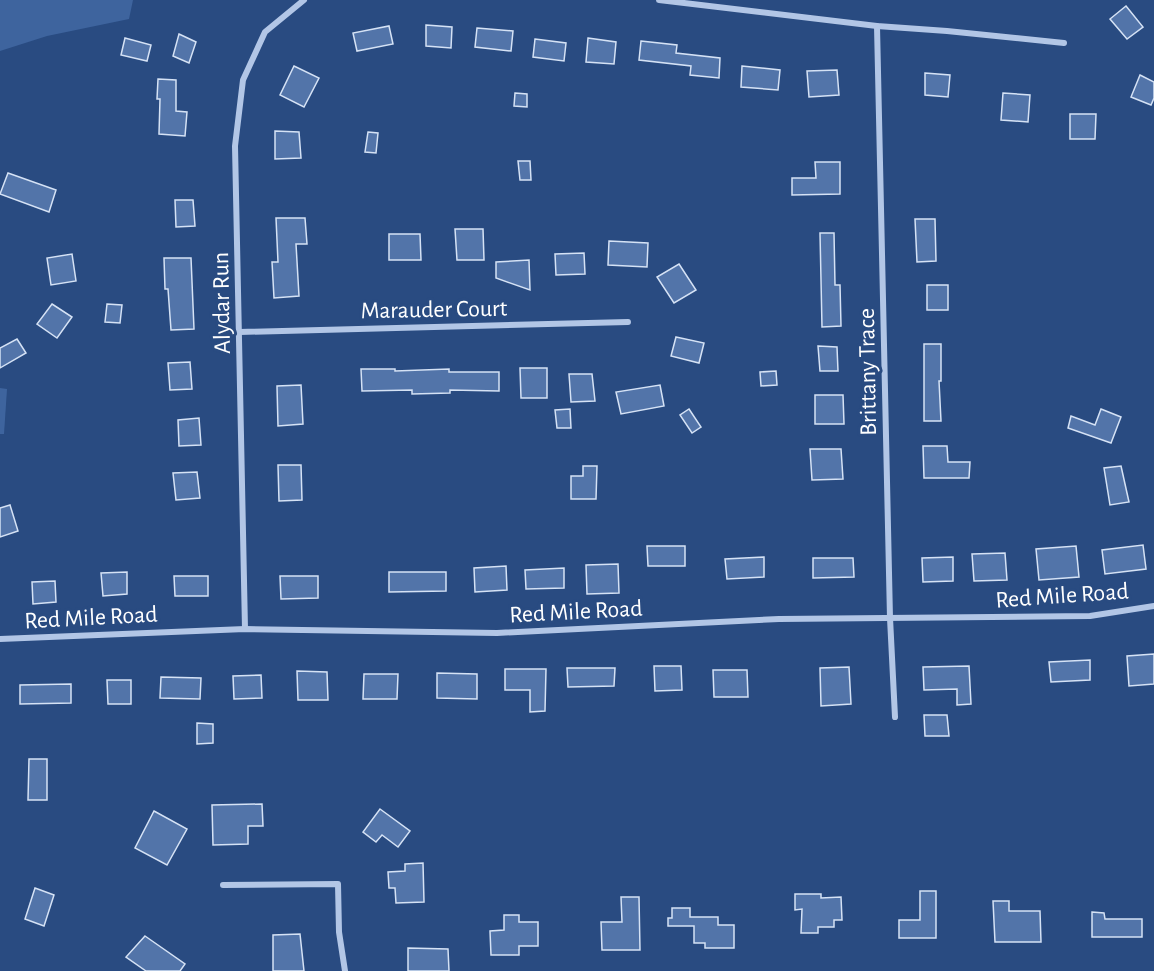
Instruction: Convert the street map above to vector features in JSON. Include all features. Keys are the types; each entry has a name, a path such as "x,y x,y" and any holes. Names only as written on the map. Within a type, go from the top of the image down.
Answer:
{"street":[{"name":"Alydar Run","path":"245,629 235,146 243,81 265,32 304,0"},
{"path":"659,0 877,26 1064,43"},
{"name":"Brittany Trace","path":"877,26 890,618 895,717"},
{"name":"Marauder Court","path":"240,332 628,322"},
{"name":"Red Mile Road","path":"0,639 245,629 497,633 779,618 1090,616 1154,606"},
{"path":"223,885 338,884 339,932 345,971"}],"shaded area":[{"path":"0,0 133,0 129,19 47,36 0,51"},
{"path":"0,388 7,389 4,434 0,434"}],"building":[{"path":"1126,6 1143,27 1127,39 1110,19"},
{"path":"426,25 452,27 451,48 426,46"},
{"path":"389,26 393,44 357,51 353,33"},
{"path":"477,28 513,31 511,51 475,47"},
{"path":"179,34 196,42 189,63 173,56"},
{"path":"125,38 151,45 147,61 121,55"},
{"path":"588,38 616,42 614,64 586,62"},
{"path":"535,39 566,43 564,61 533,57"},
{"path":"641,41 677,45 676,53 720,58 719,78 690,75 691,66 639,60"},
{"path":"294,66 319,78 304,107 280,95"},
{"path":"742,66 780,70 778,90 741,87"},
{"path":"837,70 839,95 809,97 807,71"},
{"path":"925,73 950,75 948,97 925,95"},
{"path":"1140,75 1154,82 1154,98 1151,105 1131,97"},
{"path":"158,79 176,80 176,111 187,112 185,136 159,134"},
{"path":"515,93 527,94 527,107 514,106"},
{"path":"1003,93 1030,95 1028,122 1001,120"},
{"path":"1070,114 1096,114 1095,139 1070,139"},
{"path":"275,131 299,132 301,158 275,159"},
{"path":"368,132 378,133 376,153 365,152"},
{"path":"518,161 530,161 531,180 520,180"},
{"path":"815,162 840,162 840,194 792,195 792,178 816,178"},
{"path":"8,173 56,190 49,212 0,194"},
{"path":"175,200 193,200 195,226 176,227"},
{"path":"276,218 305,218 307,244 296,244 299,296 274,298 272,262 278,262"},
{"path":"915,219 935,219 936,261 917,262"},
{"path":"455,229 483,229 484,260 457,260"},
{"path":"820,233 834,233 835,285 840,285 841,326 822,327"},
{"path":"389,234 420,234 421,260 389,260"},
{"path":"609,241 648,243 647,267 608,265"},
{"path":"584,253 585,274 556,275 555,254"},
{"path":"72,254 76,281 51,285 47,258"},
{"path":"164,258 191,258 194,329 171,330 168,289 165,289"},
{"path":"529,260 530,290 496,278 496,262"},
{"path":"679,264 696,290 674,303 657,277"},
{"path":"927,285 948,285 948,310 927,310"},
{"path":"52,304 72,317 57,338 37,324"},
{"path":"107,304 122,305 120,323 105,322"},
{"path":"676,337 704,343 699,363 671,356"},
{"path":"17,339 26,353 0,368 0,348"},
{"path":"924,344 941,344 941,381 939,381 941,421 924,421"},
{"path":"818,346 837,347 838,371 820,371"},
{"path":"190,362 192,389 170,390 168,363"},
{"path":"520,368 547,368 547,398 521,398"},
{"path":"361,369 395,369 395,371 449,369 449,372 499,372 499,391 450,390 450,393 412,394 412,390 362,391"},
{"path":"776,371 777,385 761,386 760,372"},
{"path":"569,374 592,374 595,401 571,402"},
{"path":"301,385 303,424 278,426 277,386"},
{"path":"660,385 664,406 621,414 616,392"},
{"path":"815,395 843,395 844,424 815,424"},
{"path":"570,409 571,428 557,428 555,410"},
{"path":"689,409 701,427 692,433 680,415"},
{"path":"1101,409 1121,417 1111,443 1068,428 1071,416 1095,425"},
{"path":"199,418 201,445 179,446 178,420"},
{"path":"923,446 947,446 948,462 970,462 969,478 924,478"},
{"path":"810,449 841,449 843,479 812,480"},
{"path":"278,465 301,465 302,500 279,501"},
{"path":"583,466 597,466 596,499 571,499 571,476 583,476"},
{"path":"1121,466 1129,502 1110,505 1104,468"},
{"path":"197,472 200,498 176,500 173,473"},
{"path":"10,505 18,531 0,537 0,508"},
{"path":"1143,545 1146,569 1105,574 1102,550"},
{"path":"647,546 685,546 685,566 648,566"},
{"path":"1076,546 1079,577 1039,580 1036,549"},
{"path":"1005,553 1007,580 974,581 972,554"},
{"path":"764,557 764,577 727,579 725,559"},
{"path":"953,557 953,581 923,582 922,558"},
{"path":"813,558 853,558 854,577 813,578"},
{"path":"618,564 619,593 587,594 586,565"},
{"path":"506,566 507,590 475,592 474,568"},
{"path":"564,568 564,588 526,589 525,570"},
{"path":"127,572 127,594 103,596 101,573"},
{"path":"389,572 446,572 446,591 389,592"},
{"path":"174,576 208,576 208,596 175,596"},
{"path":"280,576 318,576 318,598 281,599"},
{"path":"55,581 56,602 33,604 32,582"},
{"path":"1154,654 1154,684 1129,686 1127,656"},
{"path":"1090,660 1090,680 1051,682 1049,662"},
{"path":"654,666 681,666 682,690 655,691"},
{"path":"969,666 971,704 957,705 957,689 924,690 923,667"},
{"path":"849,667 851,704 821,706 820,668"},
{"path":"567,668 615,668 614,686 568,687"},
{"path":"505,669 546,669 545,711 530,712 530,690 505,690"},
{"path":"713,670 747,670 748,697 714,697"},
{"path":"297,671 327,672 328,700 298,700"},
{"path":"437,673 477,674 477,699 437,698"},
{"path":"364,674 398,674 397,699 363,699"},
{"path":"261,675 262,698 234,699 233,676"},
{"path":"161,677 201,678 200,699 160,698"},
{"path":"107,680 131,680 131,704 108,704"},
{"path":"71,684 71,703 20,704 20,685"},
{"path":"924,715 947,715 949,736 925,736"},
{"path":"197,723 213,724 213,743 197,744"},
{"path":"29,759 47,759 47,800 28,800"},
{"path":"262,804 263,826 248,826 248,844 213,845 212,805"},
{"path":"380,809 410,831 398,847 382,835 376,842 363,832"},
{"path":"154,811 187,829 167,865 135,848"},
{"path":"423,863 424,902 396,903 395,888 389,888 388,872 405,871 405,864"},
{"path":"35,888 54,895 44,926 25,919"},
{"path":"920,891 936,891 936,938 899,938 899,920 920,920"},
{"path":"795,894 821,894 821,898 841,897 842,920 834,920 834,927 818,927 818,933 801,933 802,909 795,910"},
{"path":"621,897 639,897 640,950 602,950 601,922 622,922"},
{"path":"993,901 1009,901 1009,911 1040,911 1041,942 995,942"},
{"path":"672,908 690,908 690,917 718,917 718,925 734,925 734,948 705,948 705,943 694,943 694,926 668,926 668,918 672,918"},
{"path":"1092,912 1104,913 1105,919 1142,919 1142,937 1092,937"},
{"path":"504,915 519,915 519,922 538,922 538,946 519,946 519,955 491,955 490,931 504,930"},
{"path":"300,934 304,971 273,971 273,935"},
{"path":"145,936 185,964 180,971 146,971 126,957"},
{"path":"408,948 448,949 449,971 408,971"}]}
